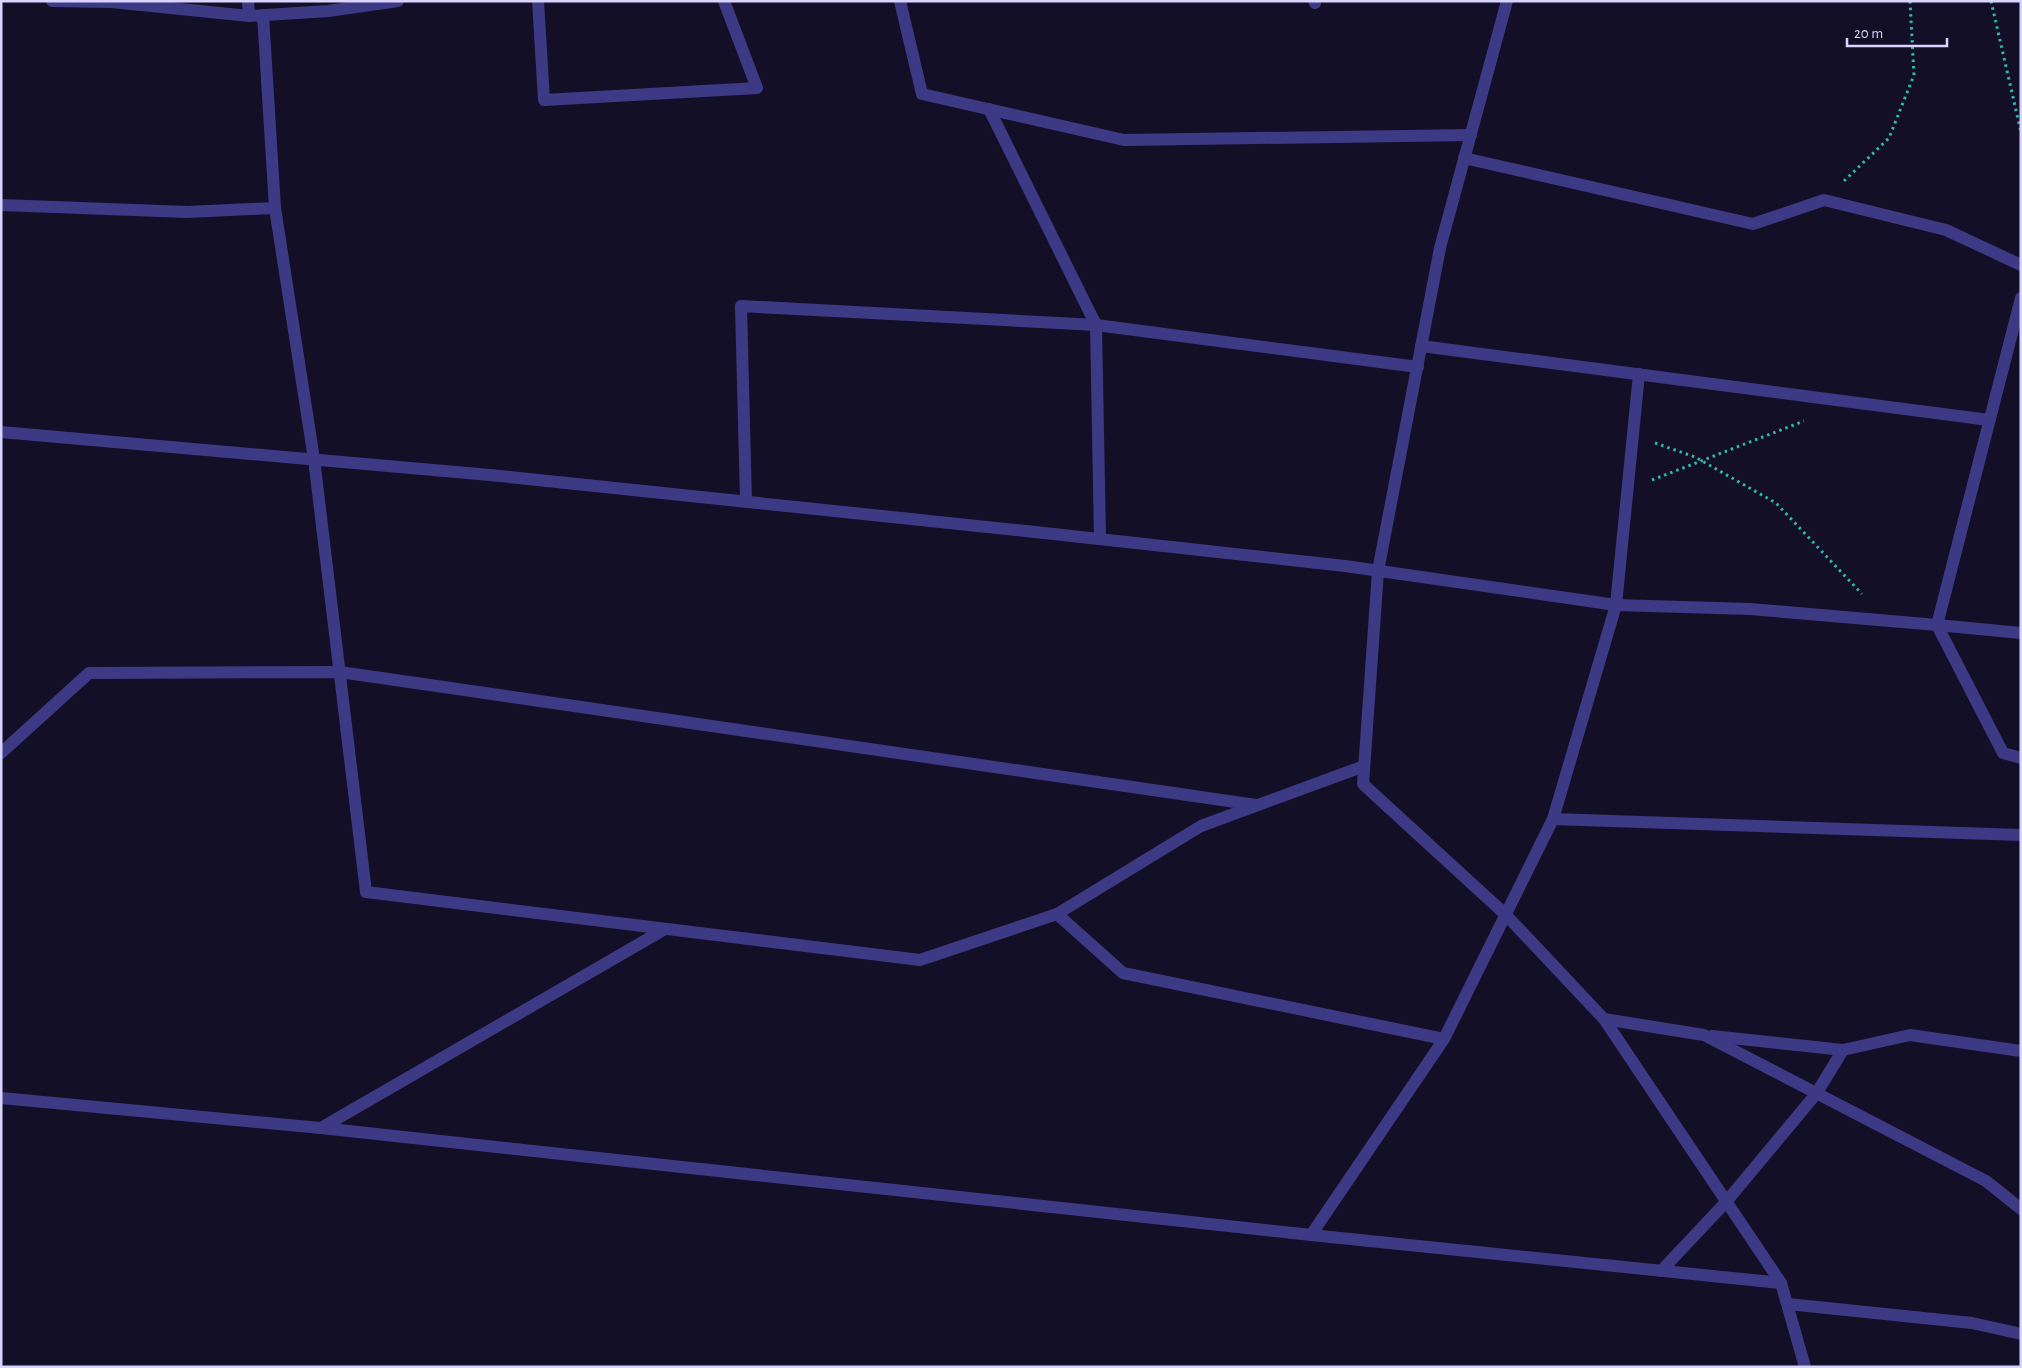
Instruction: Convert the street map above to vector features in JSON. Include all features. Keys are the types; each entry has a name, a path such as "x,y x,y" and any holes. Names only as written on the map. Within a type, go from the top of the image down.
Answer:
{"street":[{"path":"52,1 112,2 250,16 328,11 398,1"},
{"path":"248,1 250,16"},
{"path":"538,1 544,100 758,88 724,1"},
{"path":"900,1 922,94 1124,140 1471,135"},
{"path":"1507,1 1440,248 1378,571 1363,784 1506,915 1604,1019 1781,1283 1805,1367"},
{"path":"263,15 275,208 314,459 366,892 920,960 1056,914 1201,826 1364,766"},
{"path":"989,109 1096,324 1100,539"},
{"path":"1464,158 1753,224 1824,200 1946,230 2021,265"},
{"path":"1,204 187,212 275,208"},
{"path":"2021,298 1937,625 2003,753 2021,758"},
{"path":"746,501 741,306 1096,324 1418,367"},
{"path":"1421,346 1989,420"},
{"path":"1311,1235 1444,1039 1553,819 1616,605 1639,374"},
{"path":"1,432 490,475 746,501 1378,571 1616,605 1750,609 2021,633"},
{"path":"1,753 89,673 340,672 1258,805"},
{"path":"1553,819 2021,835"},
{"path":"1056,914 1123,973 1444,1039"},
{"path":"321,1128 665,929"},
{"path":"1604,1019 1704,1035 1843,1050 1910,1035 2021,1051"},
{"path":"1704,1035 1986,1182 2021,1209"},
{"path":"1662,1271 1726,1202 1816,1094 1843,1050"},
{"path":"1,1098 321,1128 1311,1235 1781,1283"},
{"path":"1788,1304 1972,1323 2021,1334"}],"path":[{"path":"1824,200 1890,138 1914,75 1910,1"},
{"path":"1991,1 2021,132"},
{"path":"1628,489 1808,419"},
{"path":"1633,435 1702,460 1776,503 1888,621"}]}
